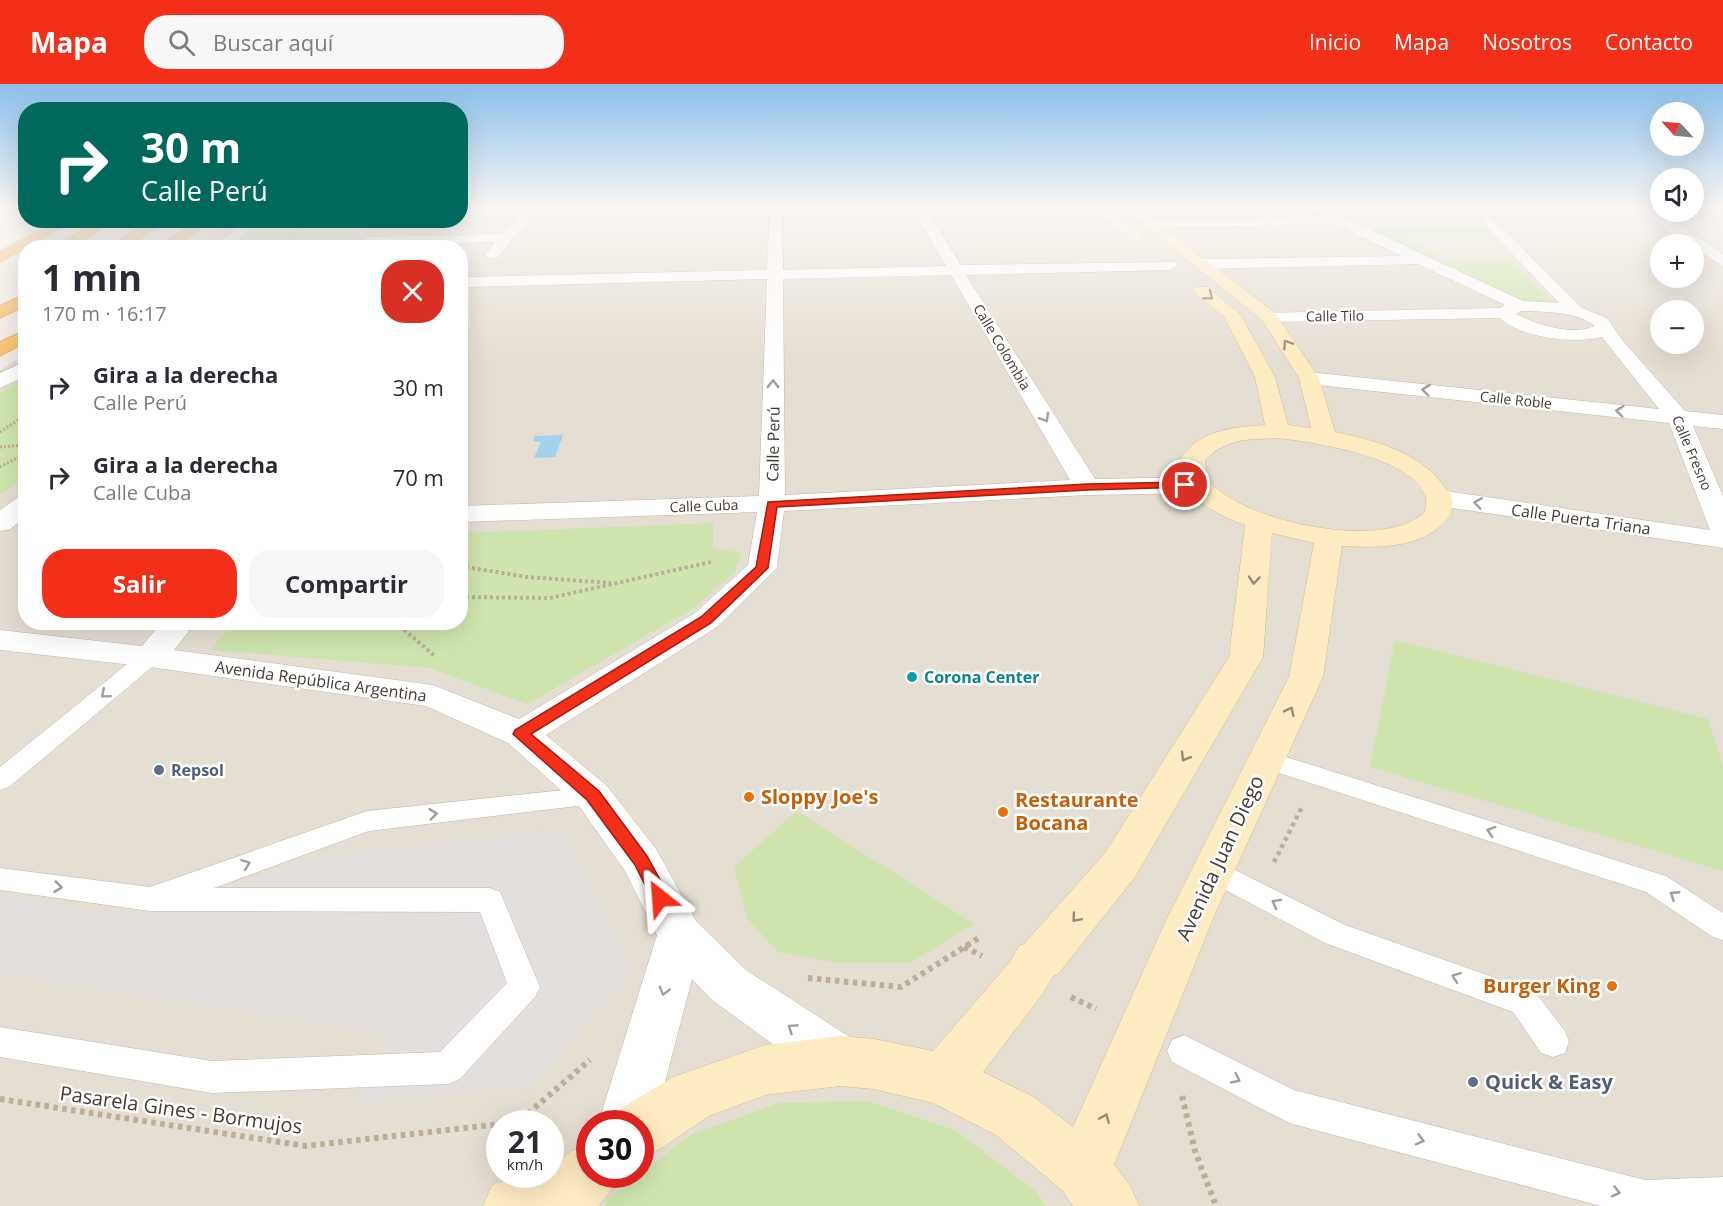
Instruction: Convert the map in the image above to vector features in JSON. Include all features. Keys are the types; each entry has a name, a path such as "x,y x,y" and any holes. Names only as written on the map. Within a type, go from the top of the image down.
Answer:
{"highway":[{"path":"0,313 18,303"},
{"path":"0,350 18,340"}],"street":[{"path":"468,284 490,258"},
{"name":"Calle Perú","path":"521,734 706,620 762,568 772,504 775,258"},
{"name":"Calle Colombia","path":"948,258 1087,487"},
{"path":"1162,258 1231,315 1265,376 1278,431"},
{"path":"1193,258 1269,317 1309,378 1324,436"},
{"path":"1415,258 1513,310 1508,317 1524,325"},
{"path":"1524,258 1577,312 1599,320 1606,328"},
{"path":"1200,264 1418,260"},
{"path":"468,287 775,274 1170,265"},
{"name":"Calle Tilo","path":"1269,317 1401,315 1547,307 1577,312"},
{"name":"Calle Tilo","path":"1401,315 1524,325 1568,334 1594,333 1606,328"},
{"name":"Calle Fresno","path":"1606,328 1616,344 1678,417 1723,528"},
{"path":"0,382 18,372"},
{"name":"Calle Roble","path":"1309,378 1723,422"},
{"path":"1278,431 1324,436 1357,444 1395,459 1426,479 1439,498 1438,514 1421,529 1394,537 1329,538 1259,522 1225,506 1194,477 1193,458 1210,442 1236,434 1278,431"},
{"name":"Calle Cuba","path":"468,514 772,504 1087,487 1199,484"},
{"name":"Calle Puerta Triana","path":"1439,498 1723,540"},
{"path":"0,523 18,510"},
{"path":"943,1080 1027,977 1036,961 1041,959 1120,865 1246,657 1259,522"},
{"name":"Avenida Juan Diego","path":"1096,1189 1191,916 1306,677 1329,538"},
{"path":"150,657 173,630"},
{"name":"Avenida República Argentina","path":"0,640 150,657 433,696 521,734 593,796 641,861 680,935 729,985 840,1061"},
{"path":"630,1110 680,935"},
{"path":"654,1120 692,1096 765,1070 840,1061 908,1070 943,1080 1015,1116 1096,1189"}],"lane":[{"path":"0,781 150,657"},
{"path":"1267,760 1656,884 1723,928"},
{"path":"150,899 367,821 593,796"},
{"path":"1213,870 1335,934 1524,1002 1552,1042"},
{"path":"0,879 150,899 490,900 524,987 448,1068 212,1077 0,1042"},
{"path":"1184,1051 1289,1106 1645,1199 1723,1196"}],"path":[{"path":"0,432 18,420"},
{"path":"0,447 18,446"},
{"path":"0,467 18,457"},
{"path":"468,597 550,598 765,550"},
{"path":"468,567 527,577 618,583"},
{"path":"806,978 901,987 982,936"},
{"name":"Pasarela Gines - Bormujos","path":"532,1110 599,1052"},
{"name":"Pasarela Gines - Bormujos","path":"0,1099 306,1146 486,1126"},
{"path":"1184,1113 1194,1151 1216,1206"}],"shaded area":[{"path":"468,258 1650,258 1650,288 1704,288 1704,258 1723,258 1723,1206 0,1206 0,370 18,358 18,630 468,630"},
{"path":"566,829 633,972 532,1085 353,1103 394,1035 0,974 0,895 142,917 320,855"}],"green space":[{"path":"1511,260 1554,304 1523,303 1433,262"},
{"path":"18,381 18,481 0,495 0,393"},
{"path":"713,523 713,548 742,553 734,573 692,609 527,704 430,668 210,650 227,630 468,630 468,533"},
{"path":"1395,640 1708,719 1723,766 1723,871 1370,767"},
{"path":"797,811 974,924 910,963 838,963 778,952 747,918 734,867"},
{"path":"868,1101 955,1130 1035,1191 1046,1206 603,1206 622,1188 654,1188 654,1163 690,1135 779,1103"}],"water":[{"path":"563,435 555,457 534,458 541,442 533,441 535,436"}],"place":[{"name":"Corona Center","path":"912,677"},
{"name":"Repsol","path":"159,770"},
{"name":"Sloppy Joe's","path":"749,797"},
{"name":"Restaurante Bocana","path":"1003,812"},
{"name":"Burger King","path":"1612,986"},
{"name":"Quick & Easy","path":"1473,1082"}],"route":[{"path":"660,898 641,861 593,796 521,734 706,620 762,568 772,504 1087,487 1185,485"}]}
